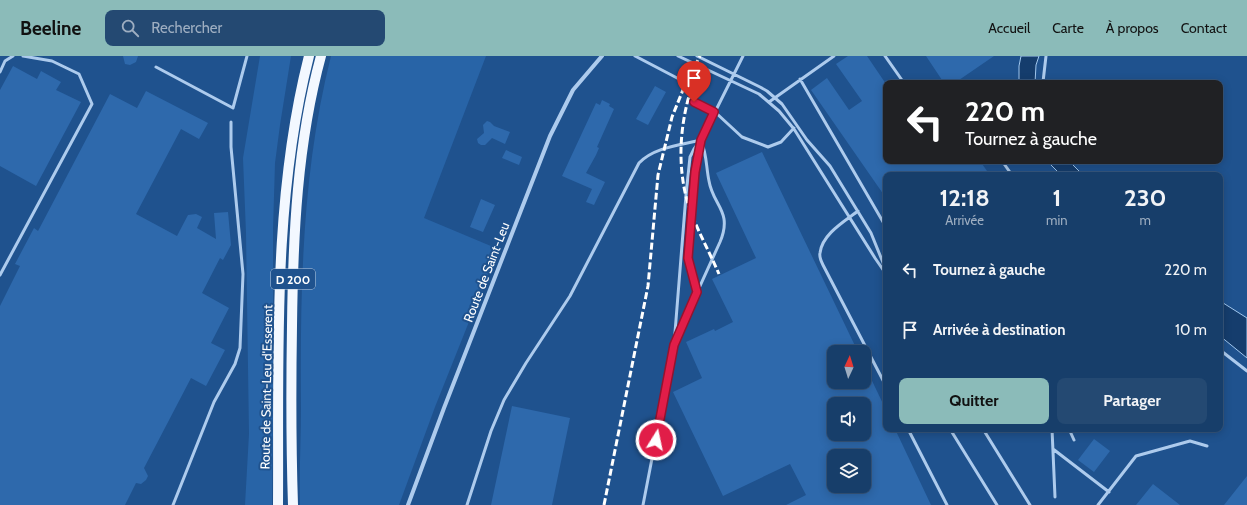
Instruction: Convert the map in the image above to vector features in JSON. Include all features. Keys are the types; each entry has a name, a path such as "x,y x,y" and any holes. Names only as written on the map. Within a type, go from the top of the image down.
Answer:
{"main road":[{"name":"Route de Saint-Leu d'Esserent","path":"278,505 279,365 283,229 294,133 309,56"},
{"name":"Route de Saint-Leu d'Esserent","path":"293,505 292,366 295,225 307,122 320,56"}],"street":[{"name":"Route de Saint-Leu","path":"408,505 444,408 550,136 573,90 602,56"}],"lane":[{"path":"0,72 5,61 13,56"},
{"path":"0,275 92,104 79,74 52,62 23,56"},
{"path":"156,67 233,108 247,56"},
{"path":"635,56 679,79 685,85 694,102 714,112 742,137 768,147 781,142 797,126"},
{"path":"678,56 752,90 769,102 785,117 883,269"},
{"path":"697,56 760,87 782,104 807,140 830,166 871,233 883,263"},
{"path":"643,505 674,345 690,163 694,149 701,140 743,56"},
{"path":"769,102 834,56"},
{"path":"885,56 902,80"},
{"path":"1043,80 1046,56"},
{"path":"800,79 883,222"},
{"path":"173,505 214,402 237,359 240,348 243,274 231,151 231,122"},
{"path":"697,292 688,258 695,172 701,140"},
{"path":"674,345 720,242 724,227 721,207 712,191 709,181 707,158 701,140"},
{"path":"467,505 491,431 504,400 526,363 570,296 639,163 654,153 701,140"},
{"path":"858,211 829,235 823,244 820,255 823,265 883,380"},
{"path":"1223,352 1247,371"},
{"path":"910,432 947,505"},
{"path":"952,432 997,505"},
{"path":"985,432 1030,505"},
{"path":"1052,432 1055,497"},
{"path":"1070,432 1074,440"},
{"path":"1098,505 1136,456 1190,441 1207,446"},
{"path":"1053,449 1108,492"}],"shaded area":[{"path":"260,56 291,56 275,163 273,229 272,505 245,505 249,434 246,233 243,158"},
{"path":"331,56 486,56 424,218 498,249 435,407 399,505 300,505 302,275 308,187 321,99"},
{"path":"1021,56 1039,56 1036,65 1035,80 1019,80"},
{"path":"1050,164 1072,164 1080,172 1058,172"},
{"path":"1223,303 1247,318 1247,358 1223,338"}],"building":[{"path":"123,56 138,56 136,62 130,65 125,64"},
{"path":"848,56 867,56 883,80 883,164 982,164 987,171 883,172 883,194 811,90 827,78 849,110 862,101 836,64"},
{"path":"926,56 994,56 959,80 942,80"},
{"path":"13,66 37,79 41,71 61,82 56,90 81,102 36,186 0,166 0,90"},
{"path":"655,86 666,92 648,125 636,119"},
{"path":"146,91 208,123 199,139 181,129 136,214 177,236 188,215 196,214 202,217 197,228 216,239 214,213 228,212 231,245 223,260 220,258 202,293 229,308 211,343 225,350 206,386 191,378 144,468 148,476 146,480 141,484 136,483 125,505 0,505 0,306 20,266 15,264 34,228 38,231 110,94 137,108"},
{"path":"602,100 610,104 609,106 614,109 597,147 599,148 596,155 586,173 605,182 594,205 586,202 592,189 562,176 596,103 600,105"},
{"path":"487,121 494,126 510,132 505,144 492,138 485,145 478,143 477,139 484,133 483,125"},
{"path":"506,150 522,157 519,165 502,158"},
{"path":"762,152 855,345 827,345 827,389 871,389 871,379 883,404 883,432 896,432 931,505 786,505 806,495 790,464 723,496 673,392 702,378 686,342 714,329 715,331 733,322 712,279 756,258 716,173"},
{"path":"481,199 495,205 483,232 470,227"},
{"path":"512,406 570,418 552,505 491,505"},
{"path":"1094,439 1110,451 1094,472 1078,460"},
{"path":"1247,476 1247,505 1224,505"},
{"path":"1153,484 1180,505 1136,505"}],"railway":[{"path":"604,505 648,286 658,175 672,117 685,85 700,56"},
{"path":"698,69 687,102 684,119 681,153 682,170 684,187 691,213 719,274"}],"route":[{"path":"656,440 674,345 697,292 688,258 695,172 701,140 714,112 694,102"}]}
